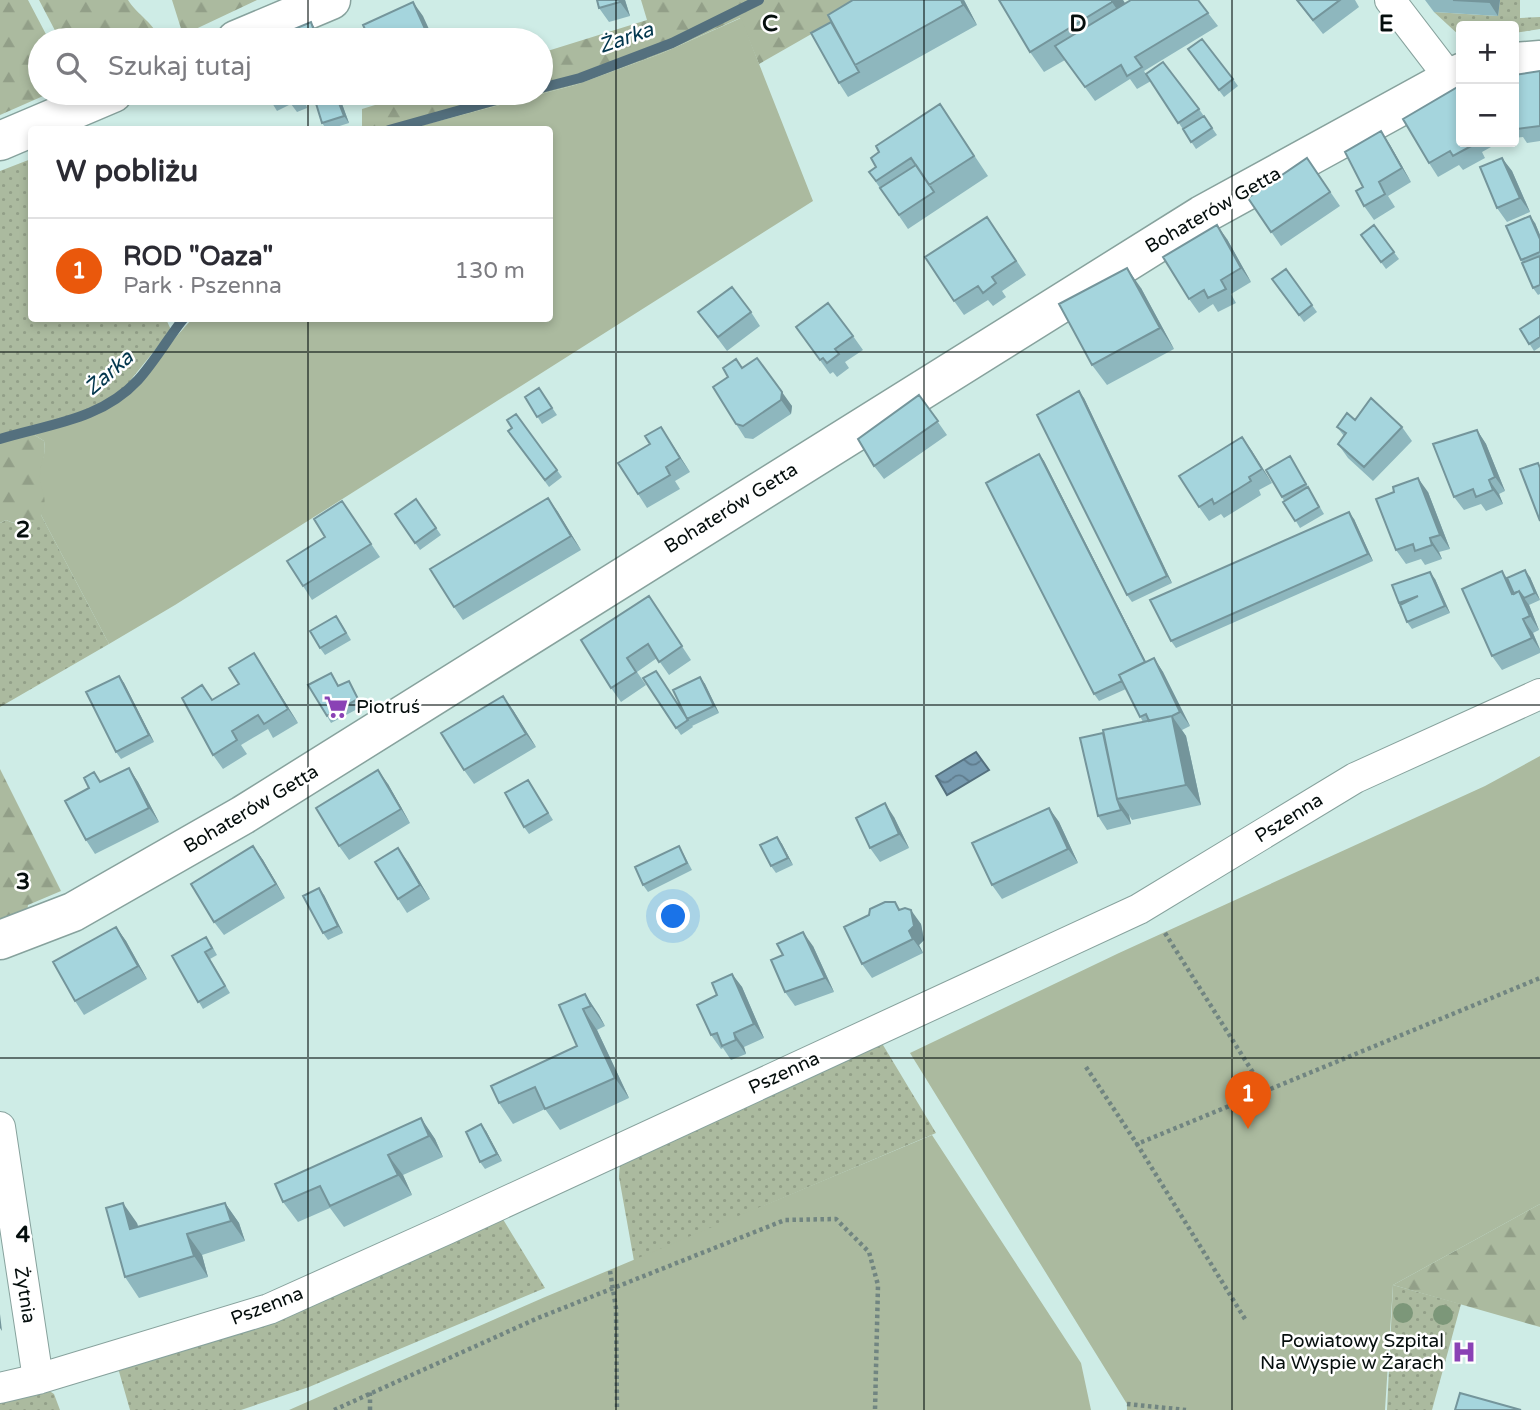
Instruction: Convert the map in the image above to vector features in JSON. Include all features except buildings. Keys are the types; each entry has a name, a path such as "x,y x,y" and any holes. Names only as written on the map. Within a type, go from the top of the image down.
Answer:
{"street":[{"path":"264,28 331,0"},
{"path":"1390,0 1455,75"},
{"path":"1519,62 1540,60"},
{"name":"Bohaterów Getta","path":"0,940 85,906 243,815 1202,215 1455,75"},
{"path":"35,126 85,105"},
{"path":"0,141 28,129"},
{"name":"Pszenna","path":"0,1388 270,1309 1139,909 1355,778 1540,694"},
{"name":"Żytnia","path":"0,1127 38,1379"}],"path":[{"path":"1166,933 1264,1090"},
{"path":"1137,1144 1540,978"},
{"path":"1086,1067 1245,1319"},
{"path":"334,1410 538,1318 785,1220 836,1219 869,1252 877,1284 875,1410"},
{"path":"610,1271 614,1288 617,1410"},
{"path":"370,1392 370,1410"},
{"path":"1127,1404 1186,1410"}],"green space":[{"path":"0,0 28,0 43,28 28,28 28,103 0,115"},
{"path":"39,0 128,0 153,28 54,28"},
{"path":"172,0 257,0 198,28 181,28"},
{"path":"641,0 871,0 759,64 740,18 660,54 553,91 553,49 647,20"},
{"path":"1500,0 1520,0 1520,18 1540,17 1540,29 1519,32 1519,21 1456,21 1456,32 1434,12 1498,16"},
{"path":"741,18 813,201 175,605 109,644 41,515 44,508 40,475 44,441 33,434 19,434 89,417 124,395 189,322 553,322 553,126 419,126 499,105 553,105 553,91 660,54"},
{"path":"375,105 499,105 419,126 362,126 362,109"},
{"path":"28,160 28,322 167,322 171,330 121,392 88,412 0,437 0,171"},
{"path":"19,434 33,434 44,441 41,479 46,497 44,508 42,515 32,522 20,524 6,520 0,523 0,440"},
{"path":"41,515 109,644 0,707 0,523 6,520 25,524"},
{"path":"1540,756 1540,1204 1393,1285 1385,1410 1127,1410 1127,1404 910,1053 1119,953 1485,786"},
{"path":"0,769 61,891 28,905 27,911 0,927"},
{"path":"880,1040 936,1133 634,1261 619,1177 621,1148"},
{"path":"932,1135 1081,1363 1091,1410 289,1410 545,1297"},
{"path":"1540,1204 1540,1327 1393,1285"},
{"path":"501,1216 545,1288 309,1387 241,1410 130,1410 114,1354"},
{"path":"1393,1285 1461,1304 1432,1410 1387,1410"},
{"path":"45,1388 54,1394 60,1410 0,1410 0,1397"}],"water":[{"path":"976,752 989,770 947,795 936,776"}],"waterway":[{"name":"Żarka","path":"553,85 580,78 672,43 759,0"},
{"name":"Żarka","path":"403,126 478,105"},
{"name":"Żarka","path":"0,439 74,419 108,404 138,380 181,322"}],"place":[{"name":"Piotruś","path":"336,707"},
{"name":"ROD \"Oaza\"","path":"1248,1129"},
{"name":"Powiatowy Szpital Na Wyspie w Żarach","path":"1464,1352"}]}
